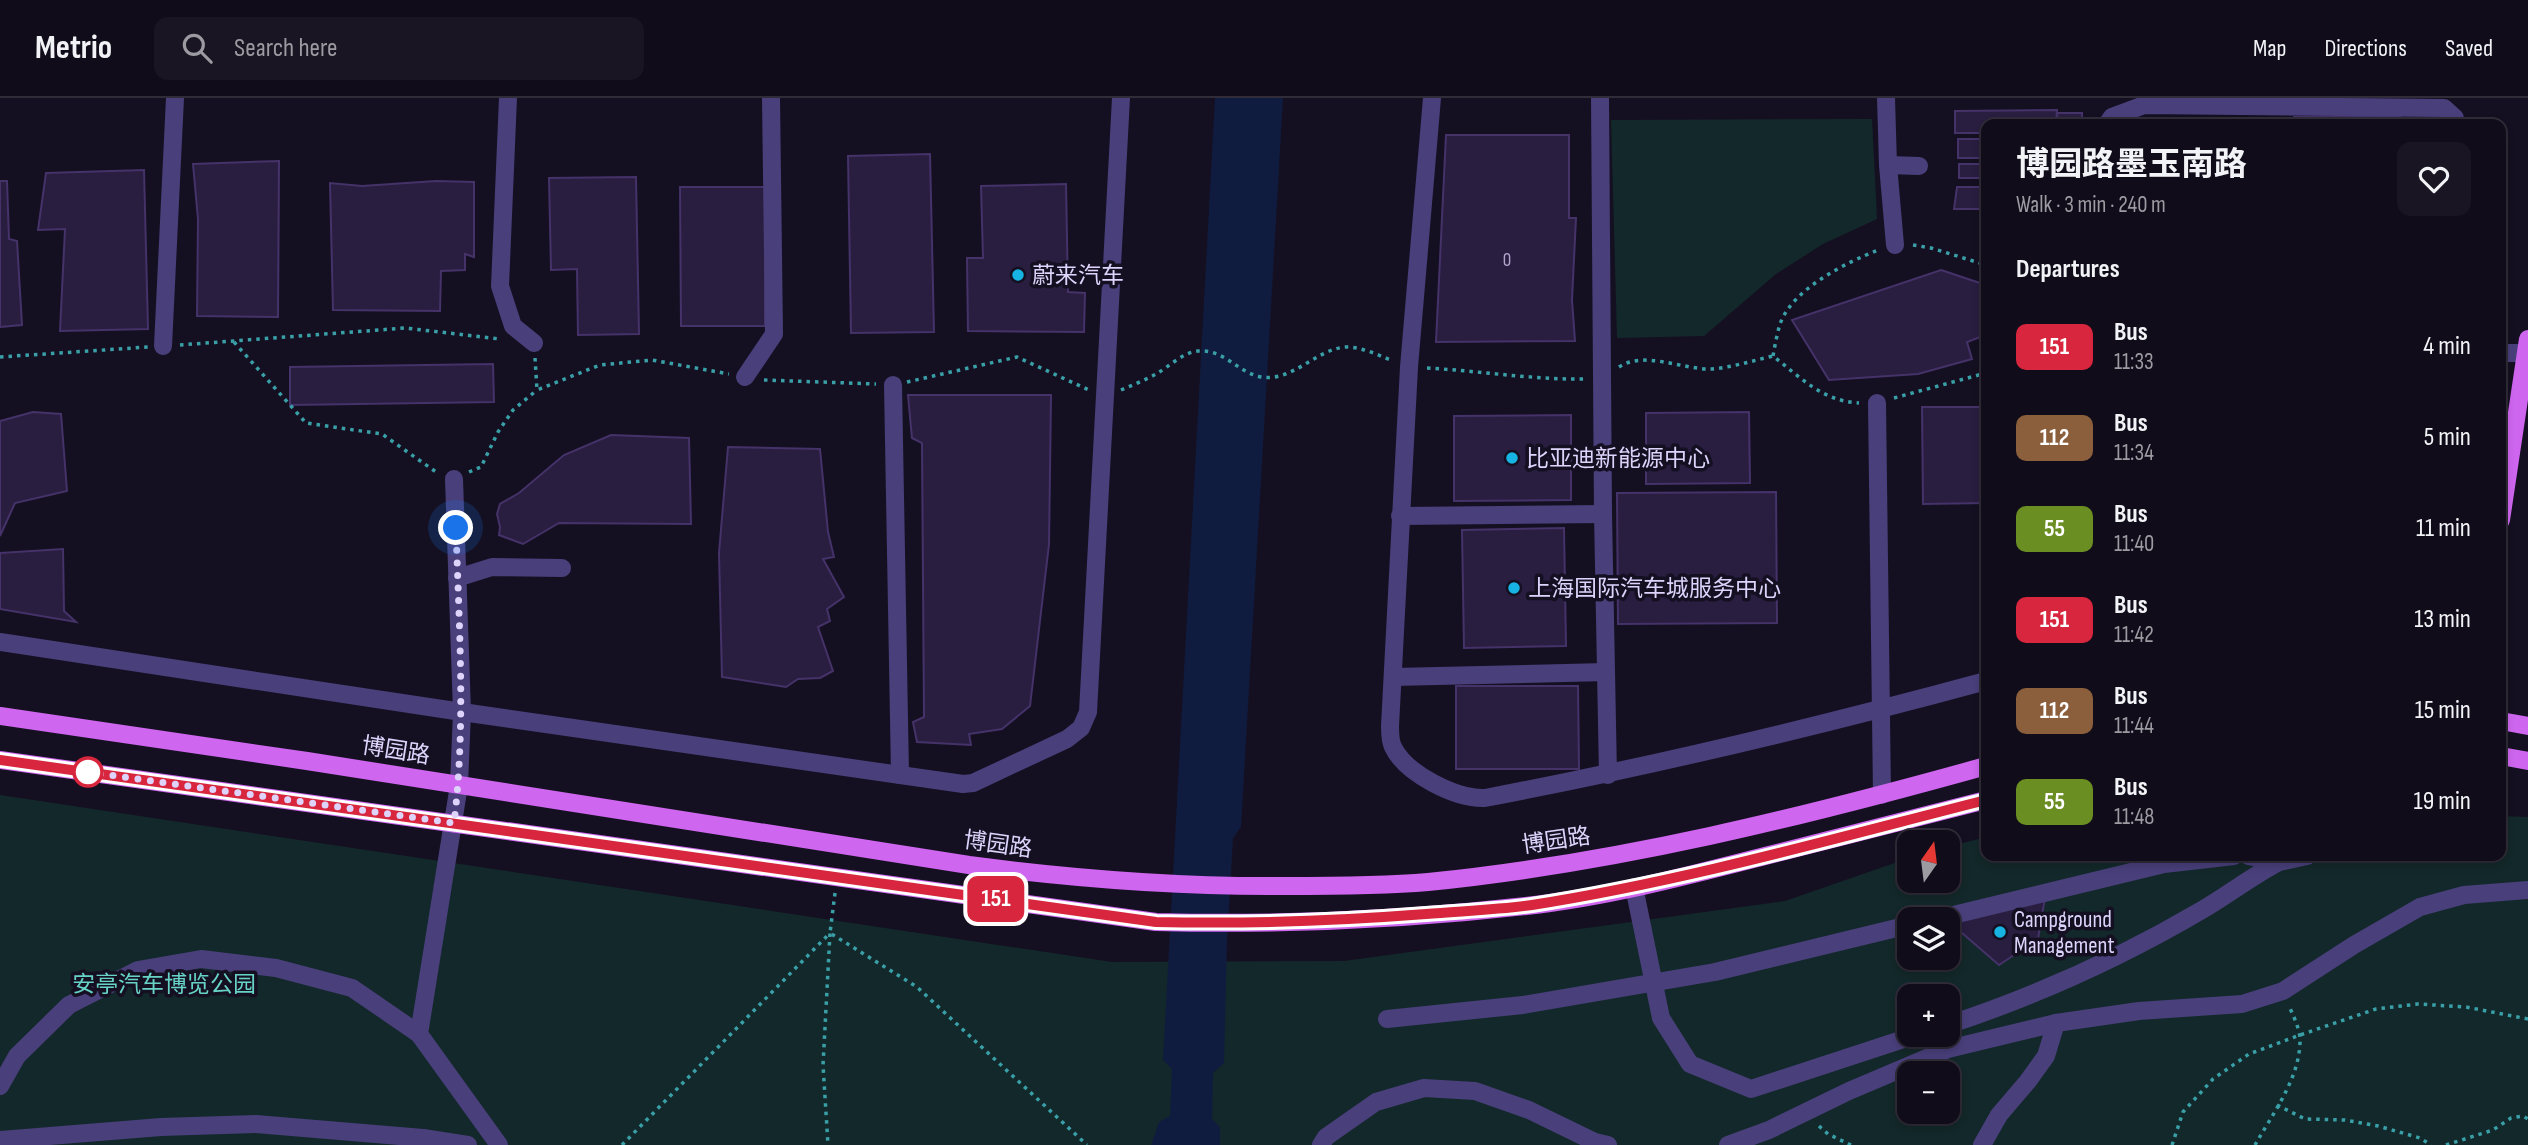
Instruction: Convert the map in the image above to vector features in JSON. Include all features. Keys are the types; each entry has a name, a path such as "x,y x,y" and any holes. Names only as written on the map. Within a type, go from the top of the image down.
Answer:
{"main road":[{"path":"2506,487 2527,348"},
{"name":"博园路","path":"0,716 969,865 1066,878 1231,887 1427,882 1587,861 1662,847 1882,795 1981,767"},
{"path":"2506,722 2528,726"},
{"path":"2506,757 2528,761"},
{"path":"0,760 1156,922 1239,924 1361,919 1528,906 1714,869 1981,801"}],"street":[{"path":"163,346 175,98"},
{"path":"508,98 500,286 513,326 534,343"},
{"path":"745,377 774,334 771,98"},
{"path":"0,642 462,712 900,775 973,783 1067,739 1081,728 1088,712 1121,98"},
{"path":"1432,98 1409,367 1390,726 1391,745 1401,761 1417,774 1458,795 1472,799 1485,798 1608,775 1880,710 1981,682"},
{"path":"1600,98 1608,775"},
{"path":"1886,98 1895,245"},
{"path":"2111,119 2144,105 2251,110 2444,108 2455,119"},
{"path":"1888,165 1919,166"},
{"path":"2506,352 2527,348"},
{"path":"893,385 900,775"},
{"path":"1878,403 1882,795"},
{"path":"419,1034 459,785 462,712 454,479"},
{"path":"1400,516 1603,514"},
{"path":"457,578 492,567 562,568"},
{"path":"1393,677 1606,672"},
{"path":"1960,913 2164,864 2190,861"},
{"path":"2274,861 2279,862"},
{"path":"1960,1021 2100,965 2204,909 2247,879 2284,861"},
{"path":"1634,887 1661,1018 1690,1064 1751,1089 1897,1041"},
{"path":"1728,1145 1769,1130 1849,1091 1948,1049 2056,1023 2139,1011 2242,1004 2283,991 2420,907 2464,895 2528,890"},
{"path":"1387,1019 1522,1005 1715,972 1897,928"},
{"path":"0,1086 17,1056 69,1005 138,970 201,959 276,968 352,988 419,1034 499,1145"},
{"path":"1982,1145 1999,1115 2046,1056 2056,1023"},
{"path":"1321,1145 1326,1137 1376,1102 1424,1088 1475,1091 1529,1110 1595,1142 1608,1145"},
{"path":"0,1140 162,1127 256,1124 423,1138 468,1145"}],"path":[{"path":"1773,356 1781,321 1805,290 1850,261 1895,245 1931,248 1981,263"},
{"path":"0,357 405,328 534,343 537,390"},
{"path":"234,342 306,423 382,434 435,473 454,479 481,467 498,432 513,410 537,390 600,365 652,360 772,382 893,385 1017,357 1104,397 1155,375 1195,351 1215,351 1260,377 1284,374 1345,347 1360,349 1409,367 1472,370 1553,380 1602,379 1625,363 1642,359 1682,367 1711,369 1738,366 1773,356"},
{"path":"1773,356 1808,387 1849,402 1878,403 1981,374"},
{"path":"828,1145 823,1065 830,933 836,877"},
{"path":"622,1145 830,933"},
{"path":"830,933 917,987 1087,1145"},
{"path":"2255,1145 2290,1083 2297,1061 2300,1035 2283,991"},
{"path":"2172,1145 2183,1112 2213,1079 2249,1054 2300,1035 2376,1009 2418,1004 2466,1007 2528,1019"},
{"path":"2277,1105 2305,1119 2345,1120 2378,1126 2420,1138 2431,1145"},
{"path":"1804,1113 1828,1134 1852,1145"},
{"path":"2446,1145 2493,1130 2511,1118 2523,1116 2528,1119"}],"green space":[{"path":"1872,119 1877,219 1823,244 1776,274 1704,336 1617,338 1611,120"},
{"name":"安亭汽车博览公园","path":"0,795 1112,962 1344,961 1785,901 1897,862 1897,893 1960,893 1960,844 1981,838 1981,861 2506,861 2506,816 2528,817 2528,1145 0,1145"}],"water":[{"path":"1215,98 1283,98 1241,827 1233,838 1224,1063 1213,1073 1212,1119 1220,1127 1220,1145 1151,1145 1159,1122 1170,1116 1172,1069 1163,1060"}],"building":[{"path":"2057,110 2056,119 1981,119 1981,133 1955,133 1955,111"},
{"path":"2057,113 2082,113 2082,119 2058,119"},
{"path":"2294,117 2400,117 2400,119"},
{"path":"1446,135 1569,135 1569,218 1576,218 1572,300 1575,341 1436,342"},
{"path":"1958,139 1981,139 1981,158 1958,158"},
{"path":"930,154 934,332 851,333 848,156"},
{"path":"279,161 278,317 197,316 198,219 193,164"},
{"path":"1959,164 1981,164 1981,178 1959,178"},
{"path":"144,170 148,329 60,331 65,229 38,230 46,173"},
{"path":"636,177 639,334 578,335 577,269 551,270 549,178"},
{"path":"0,181 7,181 9,239 17,241 22,325 0,327"},
{"path":"436,181 474,182 474,257 465,254 465,270 441,271 440,311 333,310 330,183 362,186"},
{"name":"蔚来汽车","path":"1066,184 1068,292 1085,293 1084,332 968,331 967,258 983,258 981,186"},
{"path":"680,187 765,187 765,326 681,326"},
{"path":"1957,187 1981,187 1981,209 1954,209"},
{"path":"1941,270 1981,283 1981,337 1967,342 1972,359 1918,374 1829,380 1792,320"},
{"path":"493,364 494,402 290,405 290,367"},
{"path":"908,395 1051,395 1049,544 1030,706 1002,729 969,734 971,745 917,742 913,722 924,717 922,443 912,438"},
{"path":"1922,407 1981,407 1981,503 1923,504"},
{"path":"33,412 61,414 67,491 15,503 0,536 0,421"},
{"path":"1749,412 1750,483 1646,484 1646,413"},
{"name":"比亚迪新能源中心","path":"1571,415 1571,500 1454,501 1454,416"},
{"path":"611,435 689,438 691,524 559,523 523,544 499,535 497,514 500,504 519,493 564,455"},
{"path":"728,447 820,449 828,532 834,557 823,559 844,597 827,609 830,621 818,627 833,671 820,678 798,679 786,687 722,677 719,553"},
{"path":"1776,492 1777,623 1618,624 1617,493"},
{"name":"上海国际汽车城服务中心","path":"1564,528 1566,646 1464,648 1462,530"},
{"path":"63,549 64,611 76,622 0,609 0,553"},
{"path":"1456,686 1578,686 1579,769 1456,769"},
{"name":"Campground Management","path":"2045,898 2038,939 1999,965 1960,931 1960,921"}],"bus line":[{"name":"151","path":"0,760 1156,922 1239,924 1361,919 1528,906 1714,869 1981,801"}],"place":[{"name":"蔚来汽车","path":"1018,275"},
{"name":"比亚迪新能源中心","path":"1512,458"},
{"name":"上海国际汽车城服务中心","path":"1514,588"},
{"name":"Campground Management","path":"2000,932"}],"route":[{"path":"88,772 454,823 459,785 462,712 456,528"}]}
